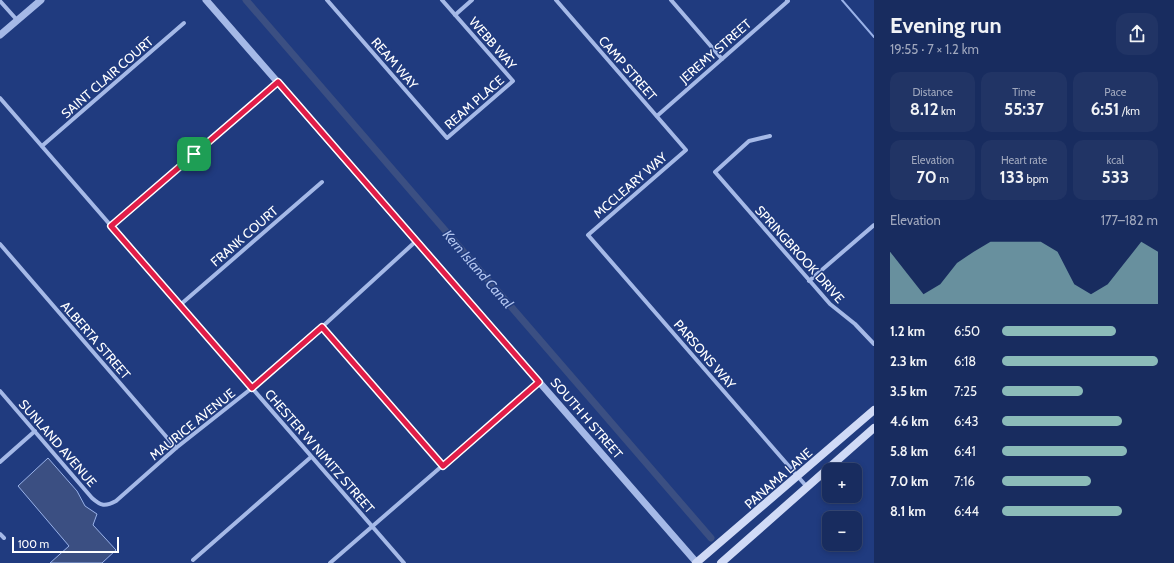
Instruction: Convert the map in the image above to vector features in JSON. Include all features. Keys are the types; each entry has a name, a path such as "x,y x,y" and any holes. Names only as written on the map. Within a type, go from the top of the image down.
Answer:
{"main road":[{"name":"PANAMA LANE","path":"697,563 874,410"},
{"name":"PANAMA LANE","path":"721,563 874,428"}],"street":[{"path":"0,35 41,0"},
{"name":"SOUTH H STREET","path":"206,0 349,163 415,242 697,563"},
{"name":"REAM WAY","path":"327,0 447,138"},
{"name":"WEBB WAY","path":"442,0 513,81"},
{"path":"455,15 472,0"},
{"name":"CAMP STREET","path":"556,0 686,150"},
{"path":"671,0 722,58"},
{"path":"0,1 17,20"},
{"name":"JEREMY STREET","path":"656,116 787,1"},
{"name":"SAINT CLAIR COURT","path":"42,146 184,23"},
{"name":"REAM PLACE","path":"447,138 513,81"},
{"path":"111,226 278,82"},
{"name":"CHESTER W NIMITZ STREET","path":"0,98 404,563"},
{"name":"SPRINGBROOK DRIVE","path":"770,136 749,141 715,172 830,304 855,324 874,344"},
{"name":"MCCLEARY WAY","path":"588,235 686,150"},
{"name":"FRANK COURT","path":"180,305 322,182"},
{"path":"809,281 874,225"},
{"name":"PARSONS WAY","path":"588,235 807,487"},
{"name":"MAURICE AVENUE","path":"103,505 116,501 176,448 252,388 322,327 415,242"},
{"name":"ALBERTA STREET","path":"0,244 176,448"},
{"path":"322,327 443,466"},
{"path":"330,563 539,382"},
{"name":"SUNLAND AVENUE","path":"0,391 92,498 97,503 103,505"},
{"path":"0,462 35,431"},
{"path":"193,560 312,457"},
{"path":"0,534 4,538"}],"water":[{"path":"48,458 77,491 85,506 97,514 93,525 116,550 102,563 50,563 69,546 18,486"}],"waterway":[{"name":"Kern Island Canal","path":"246,0 711,538"},
{"path":"842,0 874,37"}],"route":[{"path":"278,82 349,163 415,242 539,382 443,466 322,327 252,388 111,226 194,154 278,82"}]}
